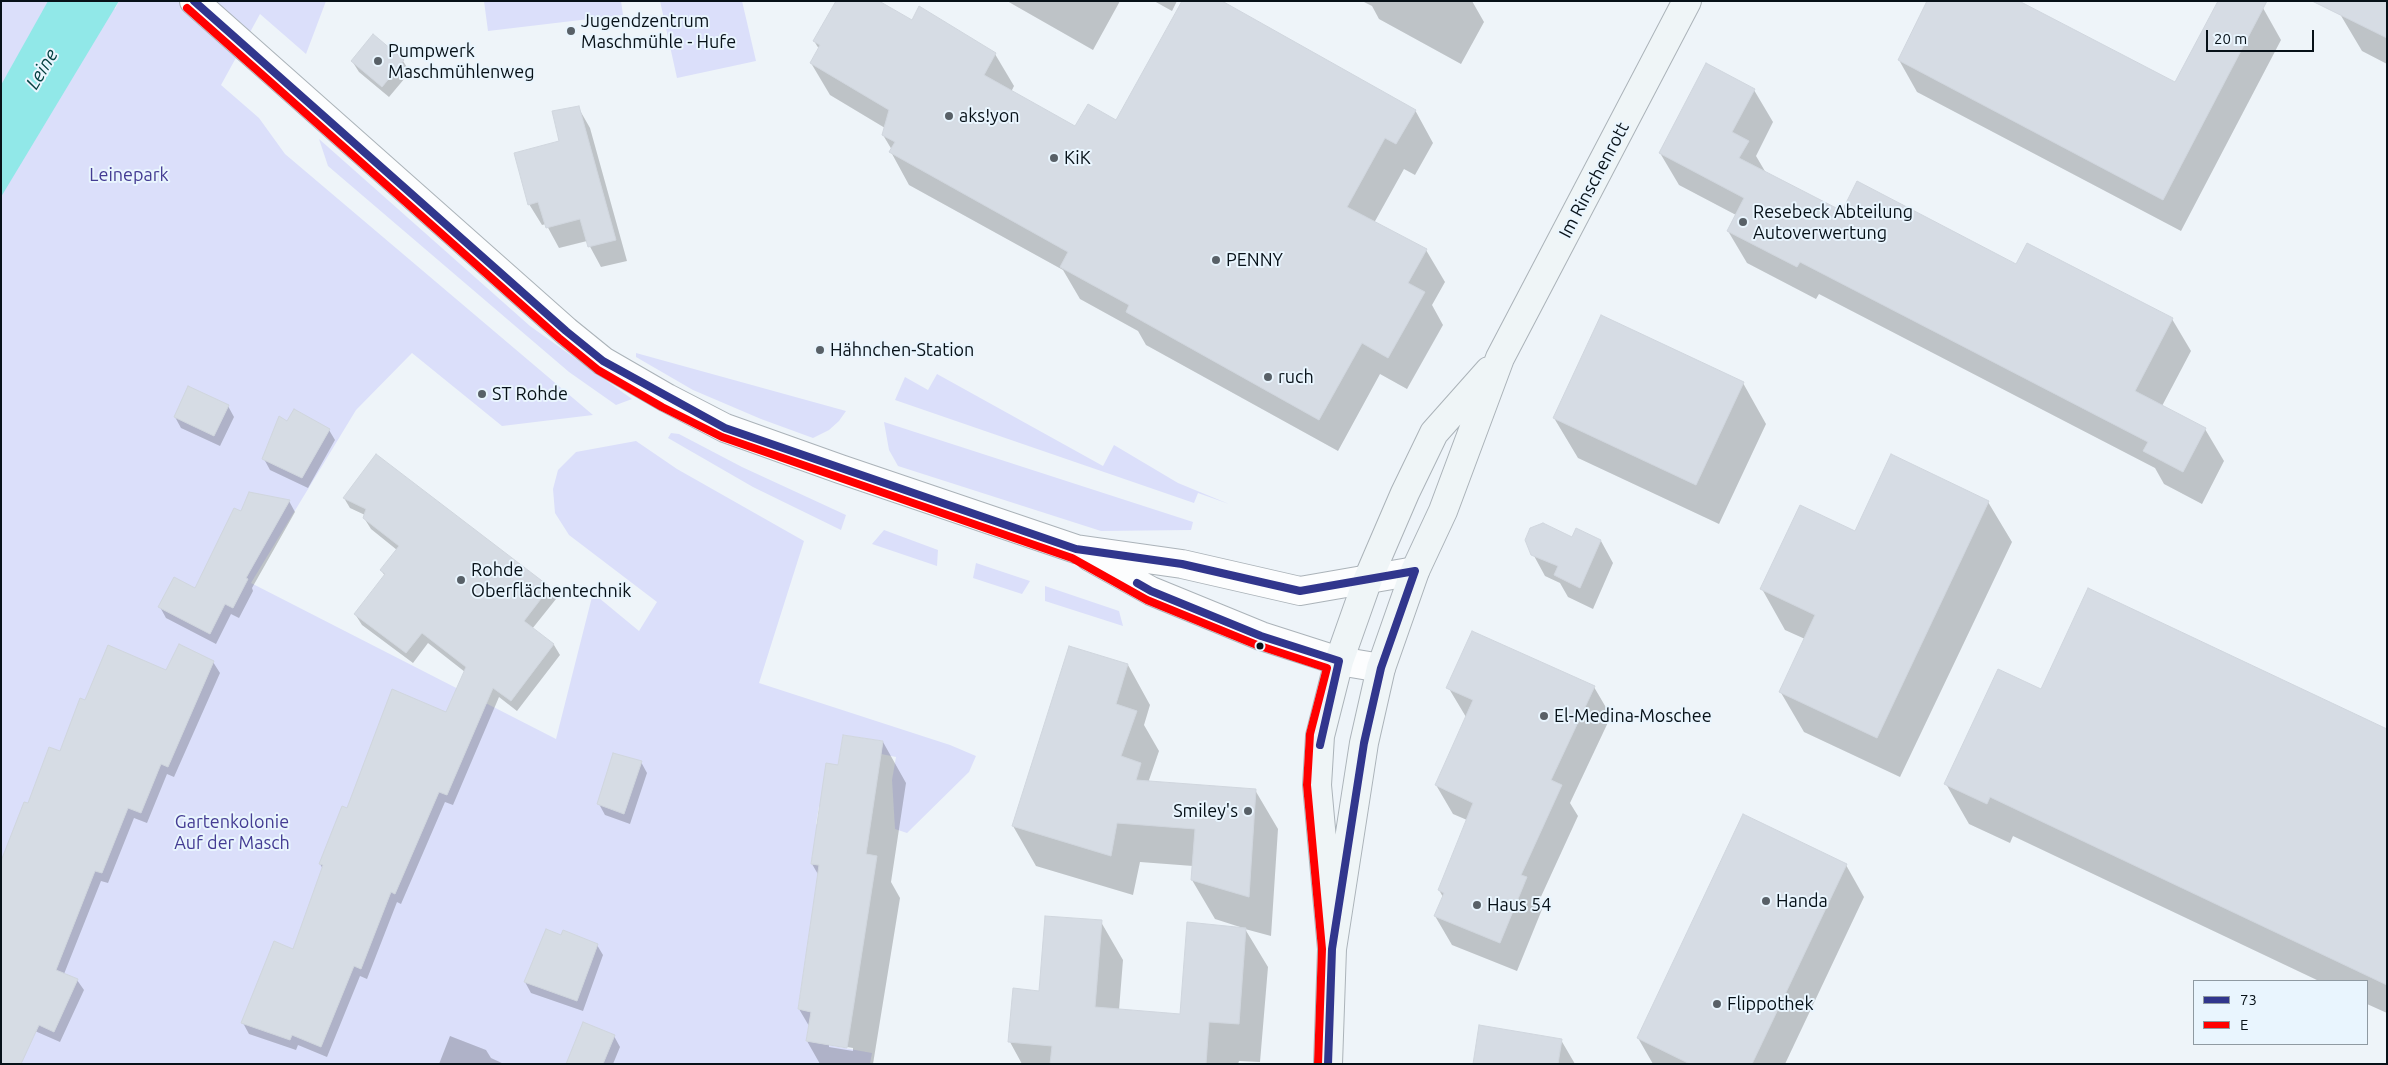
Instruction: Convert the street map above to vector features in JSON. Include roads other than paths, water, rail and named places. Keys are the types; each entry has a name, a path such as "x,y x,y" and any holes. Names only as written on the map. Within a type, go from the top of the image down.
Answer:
{"main road":[{"name":"Im Rinschenrott","path":"1332,949 1364,743 1381,668 1415,571 1443,511 1500,358 1687,1"},
{"name":"Im Rinschenrott","path":"1332,949 1316,785 1320,736 1339,661 1368,579 1434,432 1500,358"},
{"path":"1328,1064 1332,949"}],"street":[{"path":"194,1 602,361 725,428 840,470 1076,549 1182,564 1300,591 1415,571"},
{"path":"1076,549 1151,591 1261,636 1339,661 1381,668"}],"water":[{"name":"Leine","path":"48,1 119,1 1,197 1,85"}],"place":[{"name":"Jugendzentrum Maschmühle - Hufe","path":"571,31"},
{"name":"Pumpwerk Maschmühlenweg","path":"378,61"},
{"name":"aks!yon","path":"949,116"},
{"name":"KiK","path":"1054,158"},
{"name":"Resebeck Abteilung Autoverwertung","path":"1743,222"},
{"name":"PENNY","path":"1216,260"},
{"name":"Hähnchen-Station","path":"820,350"},
{"name":"ruch","path":"1268,377"},
{"name":"ST Rohde","path":"482,394"},
{"name":"Rohde Oberflächentechnik","path":"461,580"},
{"name":"El-Medina-Moschee","path":"1544,716"},
{"name":"Smiley's","path":"1248,811"},
{"name":"Handa","path":"1766,901"},
{"name":"Haus 54","path":"1477,905"},
{"name":"Flippothek","path":"1717,1004"}],"park label":[{"name":"Leinepark","path":"129,175"},
{"name":"Gartenkolonie Auf der Masch","path":"232,832"}]}
